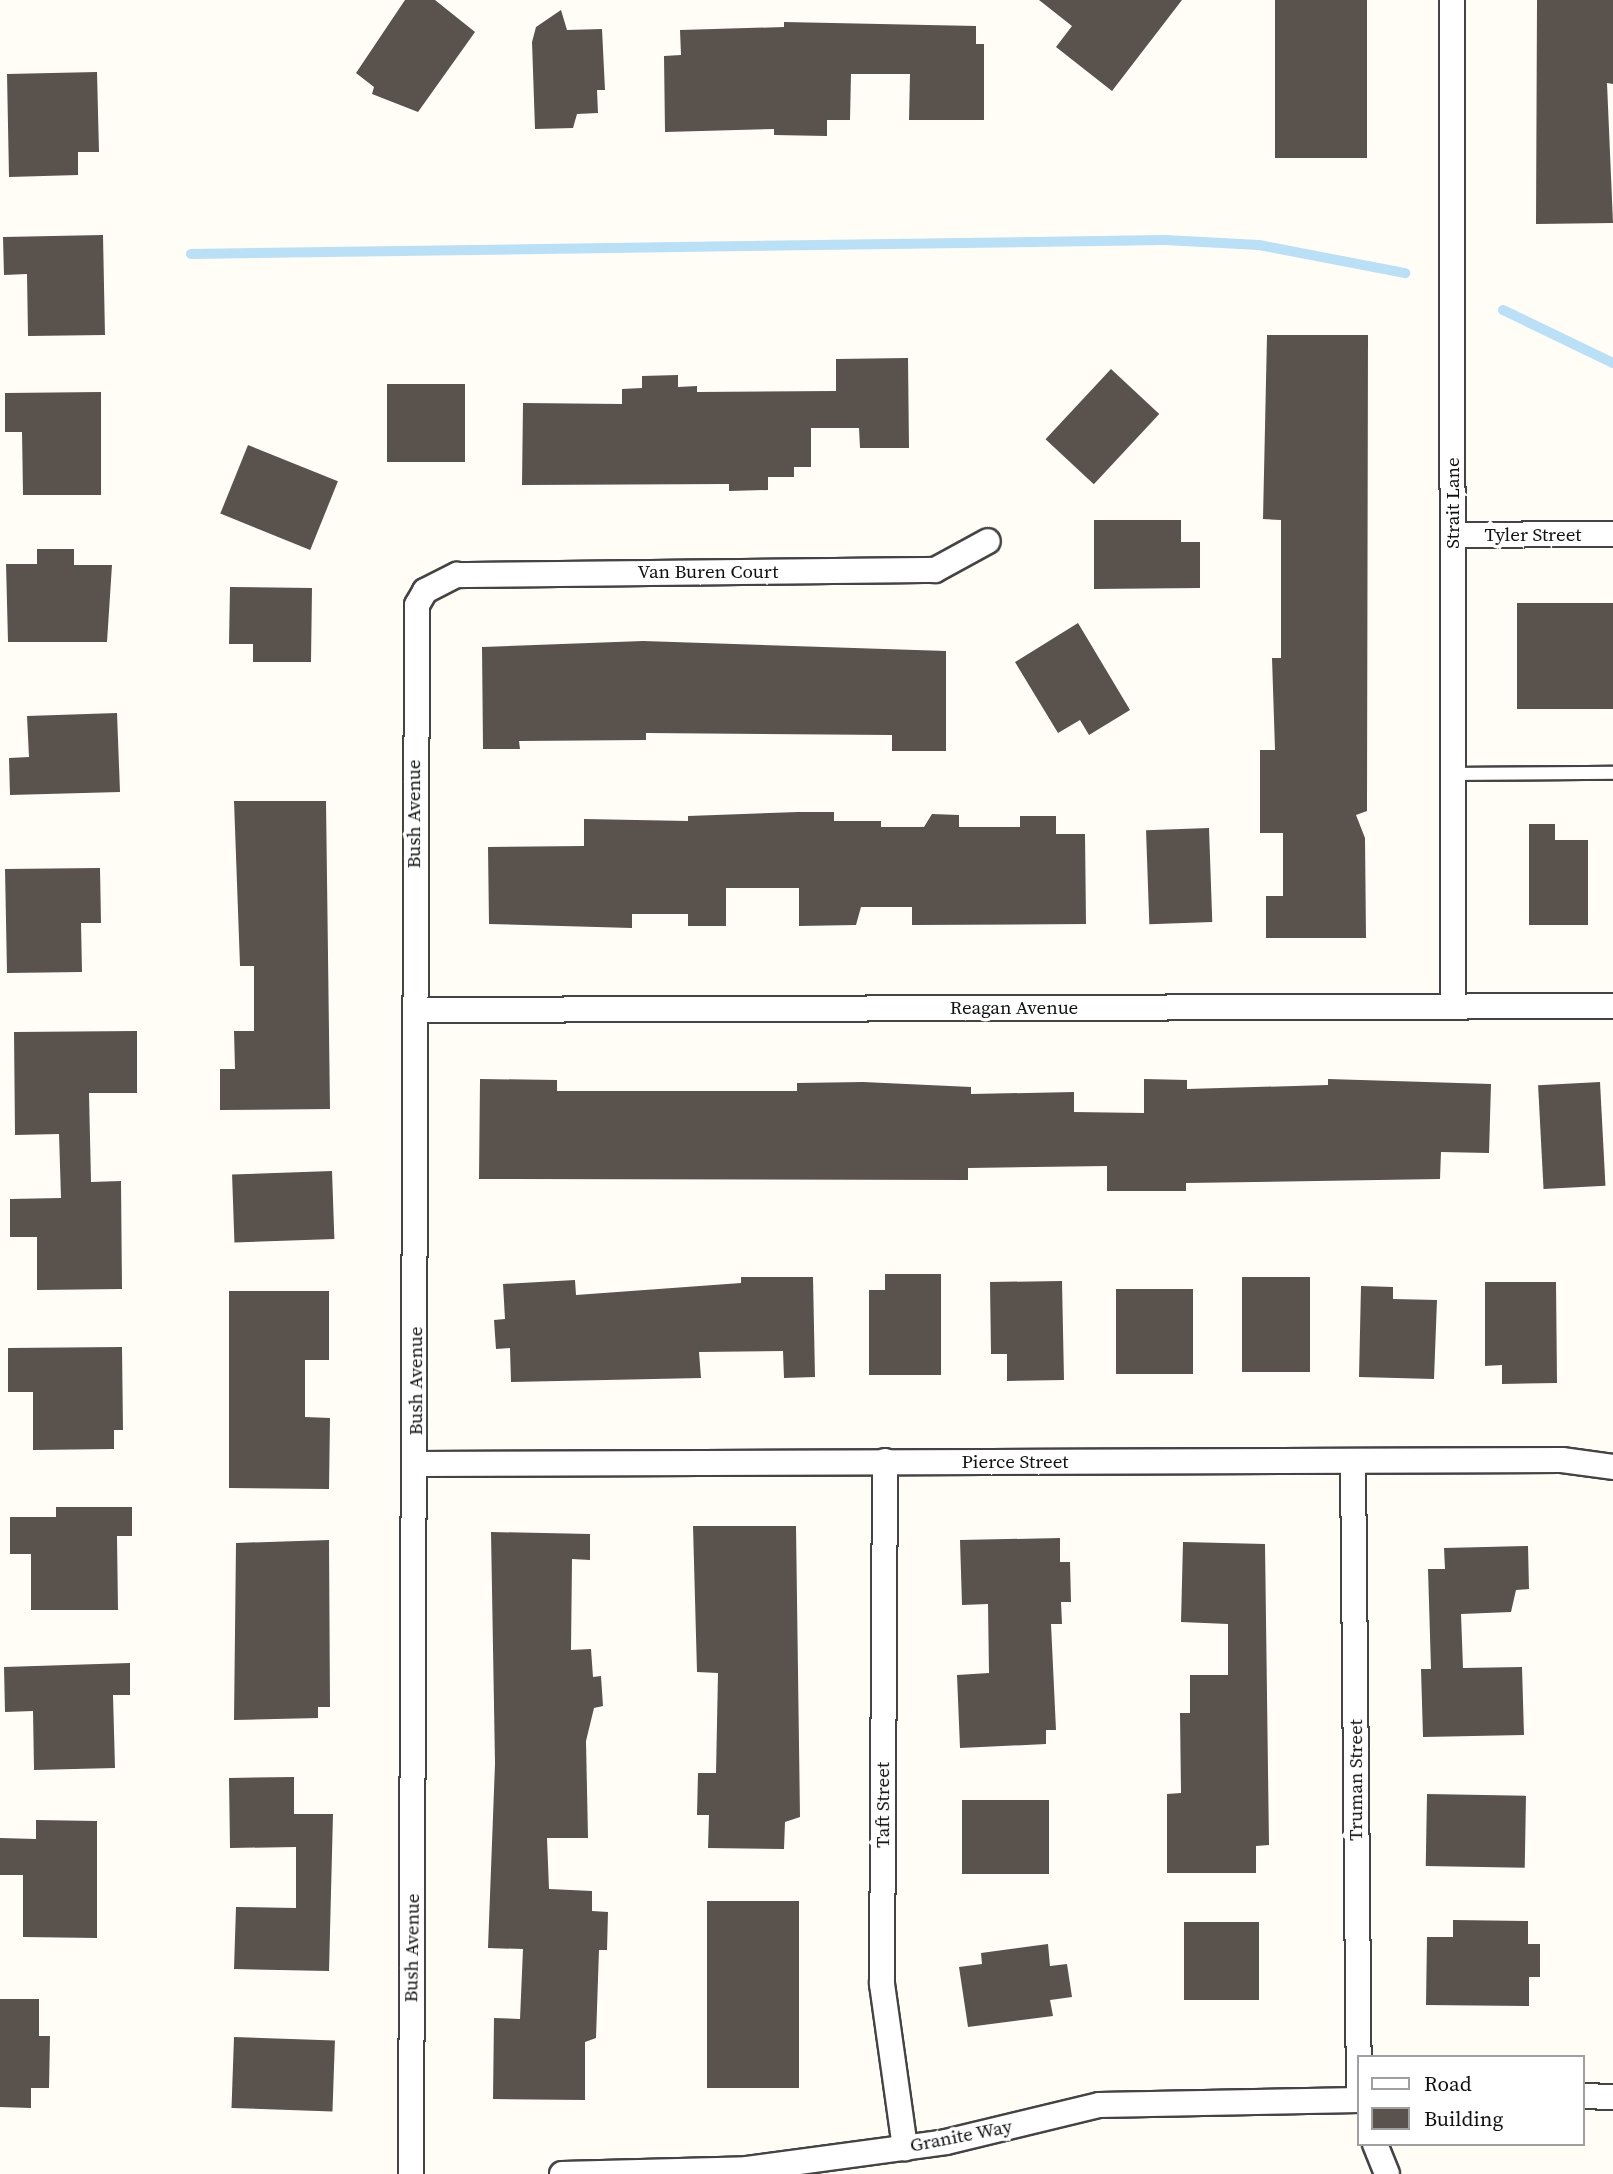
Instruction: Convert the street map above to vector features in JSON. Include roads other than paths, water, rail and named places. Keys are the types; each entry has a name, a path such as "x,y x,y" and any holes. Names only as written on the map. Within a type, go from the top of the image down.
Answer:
{"street":[{"name":"Strait Lane","path":"1452,0 1453,1007"},
{"name":"Tyler Street","path":"1453,535 1613,534"},
{"name":"Van Buren Court","path":"425,591 457,575 935,570 988,541"},
{"name":"Bush Avenue","path":"411,2174 416,1464 413,621 425,591"},
{"name":"Reagan Avenue","path":"415,1010 1613,1006"},
{"name":"Pierce Street","path":"416,1464 1562,1460 1613,1467"},
{"name":"Taft Street","path":"885,1461 882,1984 905,2148"},
{"name":"Truman Street","path":"1353,1461 1359,2055"},
{"path":"1585,2095 1613,2097"},
{"name":"Granite Way","path":"562,2174 747,2169 905,2148 1099,2105 1358,2100"},
{"path":"1377,2146 1387,2174"}],"lane":[{"path":"1454,774 1613,773"}],"waterway":[{"path":"191,254 1165,240 1259,245 1405,273"},
{"path":"1503,310 1613,363"}]}
